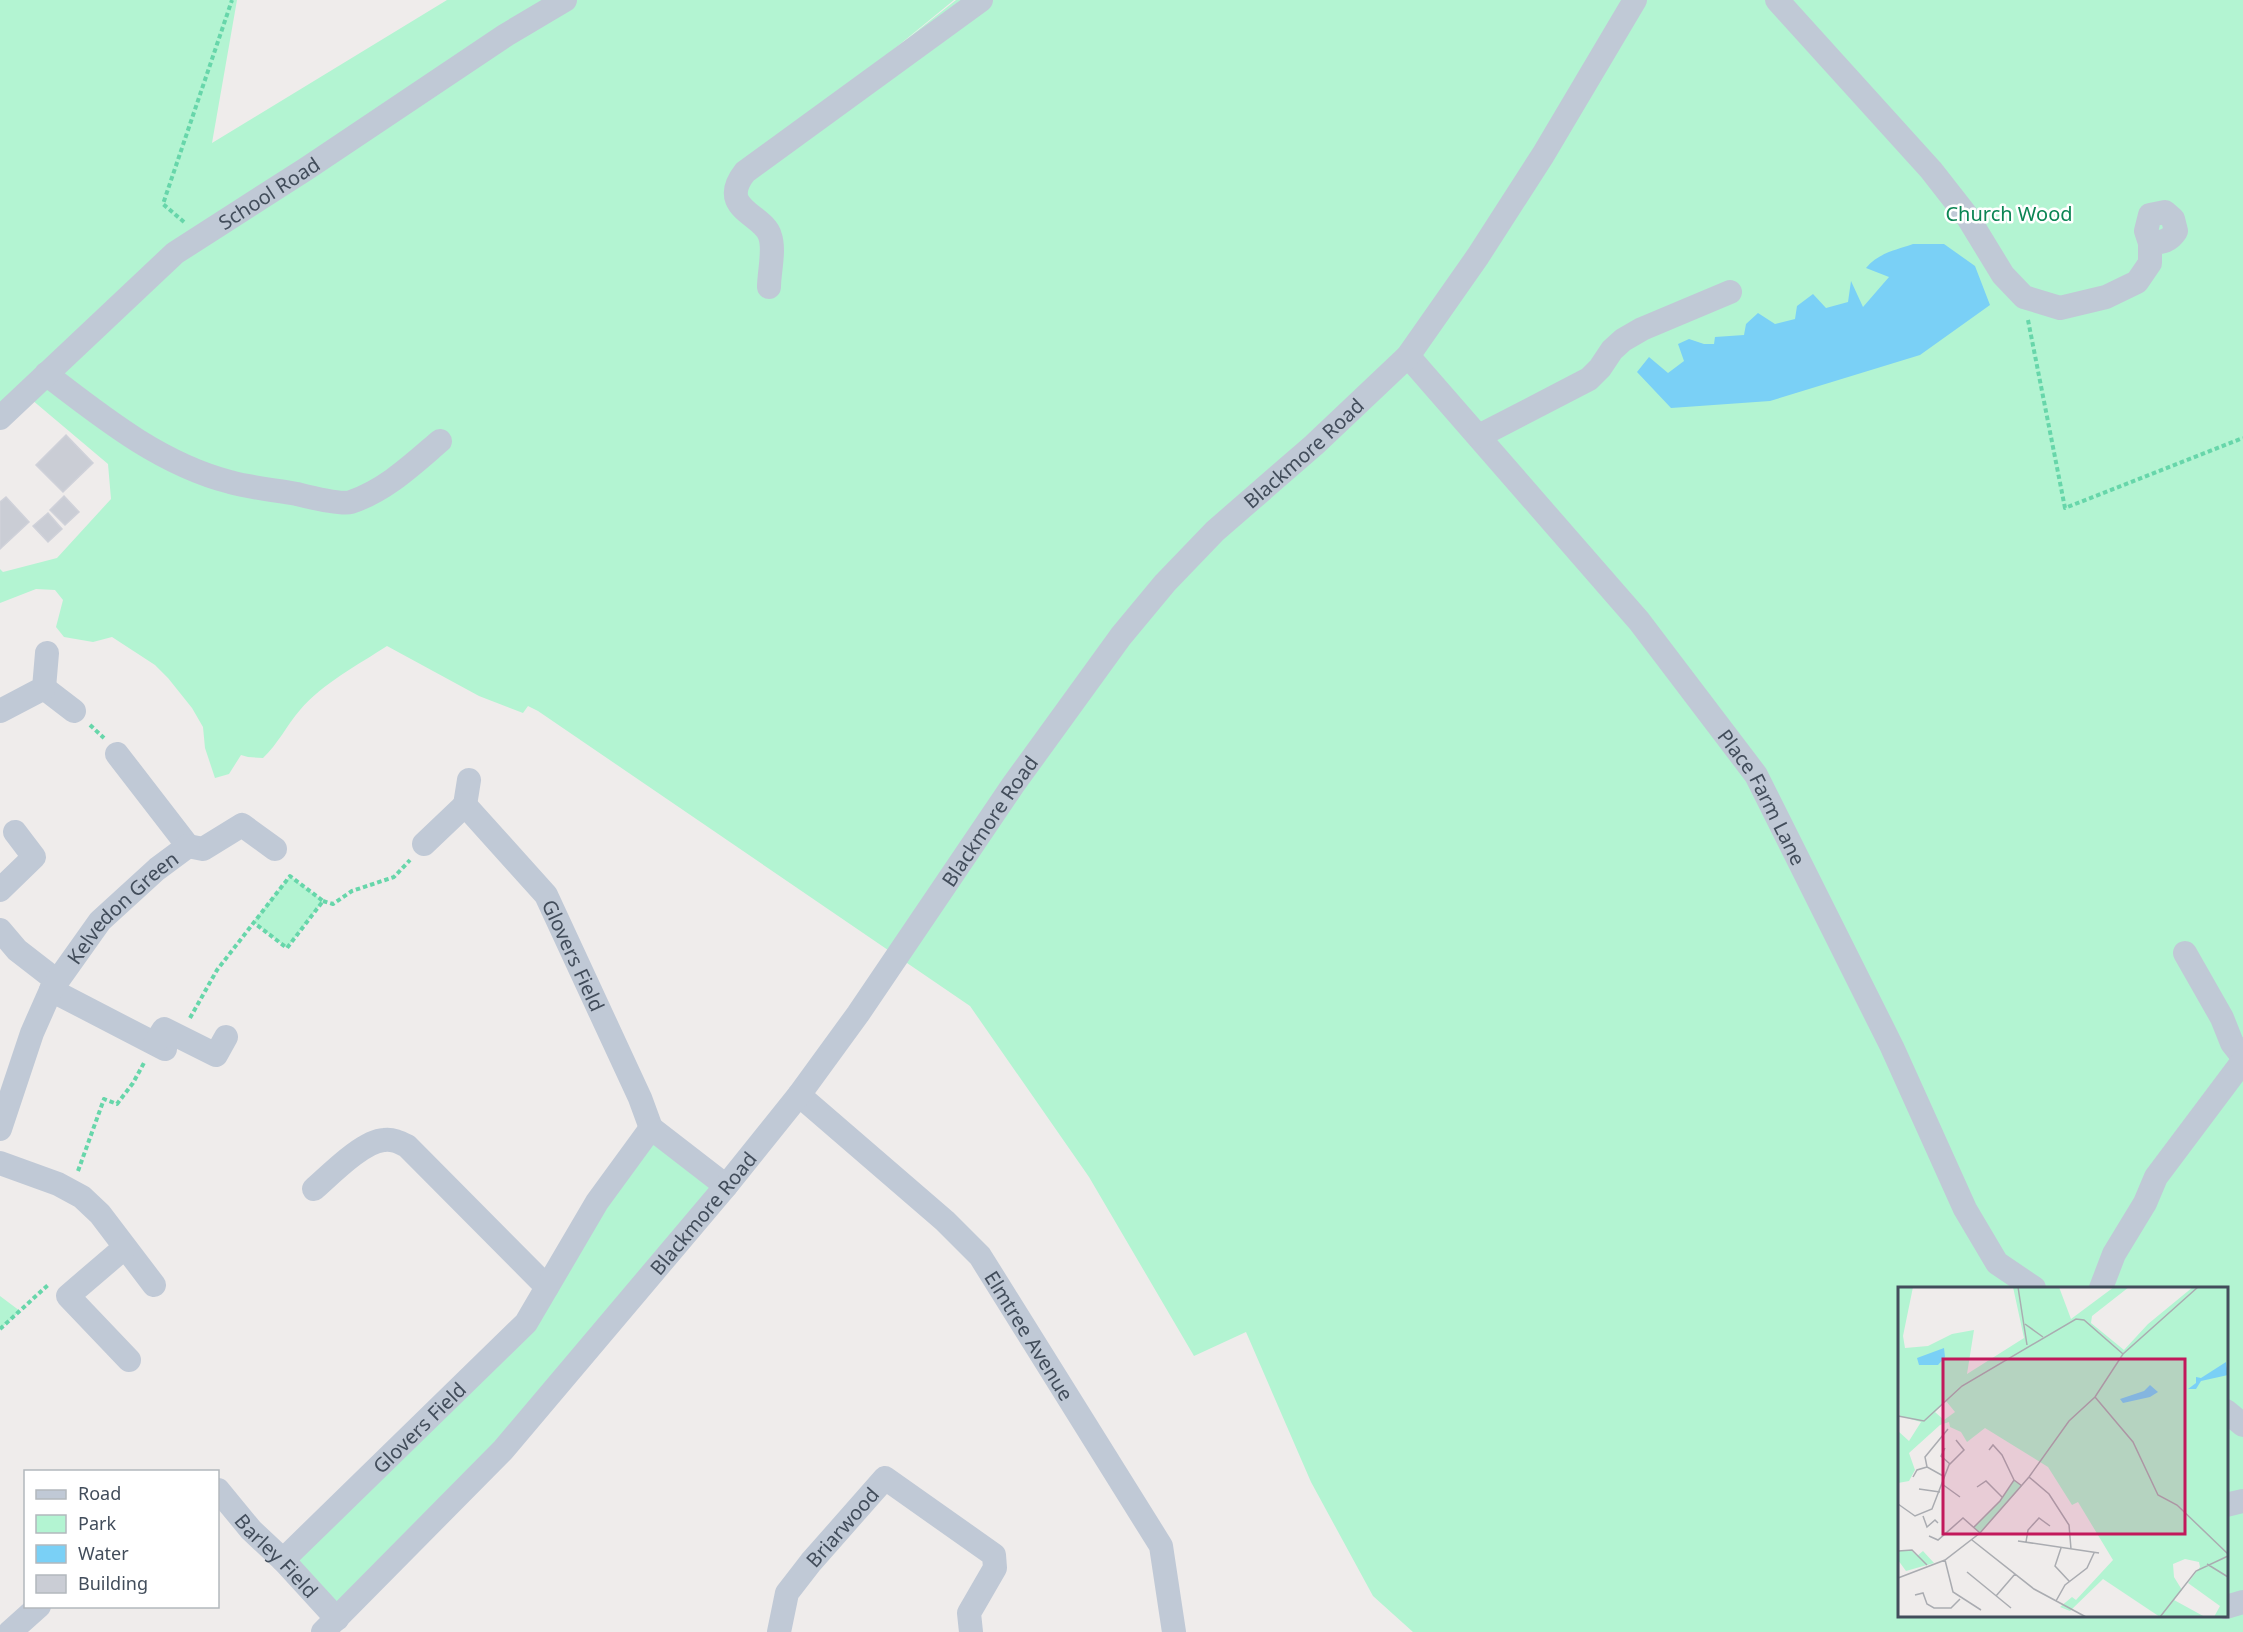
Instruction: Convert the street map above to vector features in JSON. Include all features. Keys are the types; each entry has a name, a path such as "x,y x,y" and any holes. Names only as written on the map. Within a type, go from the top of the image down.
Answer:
{"street":[{"name":"School Road","path":"0,418 175,253 306,169 506,35 565,0"},
{"path":"769,287 771,236 762,223 748,215 741,206 737,194 740,179 745,172 981,0"},
{"name":"Blackmore Road","path":"330,1626 503,1450 799,1095 858,1014 1013,785 1121,636 1165,583 1215,531 1314,445 1407,356 1478,256 1543,155 1635,0"},
{"path":"1776,0 1931,170 1967,216 2003,275 2024,297 2060,308 2106,297 2137,282 2150,263 2150,243"},
{"path":"1479,436 1588,380 1600,368 1612,350 1623,340 1642,329 1730,291"},
{"name":"Place Farm Lane","path":"1407,356 1639,621 1755,775 1892,1047 1965,1209 1997,1263 2033,1287"},
{"path":"46,374 107,421 151,448 190,467 229,482 304,496 348,503 390,484 440,441"},
{"path":"44,688 47,653"},
{"path":"44,688 74,711"},
{"path":"0,711 44,688"},
{"name":"Kelvedon Green","path":"0,1129 5,1097 54,986 100,921 157,869 188,846 117,754"},
{"path":"424,844 465,805 469,780"},
{"name":"Glovers Field","path":"283,1560 526,1323 597,1202 651,1128 640,1098 546,895 465,805"},
{"path":"188,846 203,849 242,825 276,849"},
{"path":"0,890 34,857 15,832"},
{"name":"Kelvedon Green","path":"0,930 54,986 166,1043 216,1055 226,1036"},
{"path":"2101,1287 2114,1254 2145,1203 2156,1177 2243,1059 2232,1043 2222,1018 2185,953"},
{"name":"Elmtree Avenue","path":"799,1095 945,1221 980,1256 1161,1546 1174,1632"},
{"path":"651,1128 726,1185"},
{"path":"314,1189 355,1153 382,1140 395,1140 407,1146 547,1287"},
{"path":"0,1163 58,1184 82,1197 100,1214 154,1285"},
{"path":"124,1248 68,1296 129,1360"},
{"name":"Briarwood","path":"779,1632 787,1593 811,1562 885,1478 994,1555 996,1568 969,1612 971,1632"},
{"name":"Barley Field","path":"219,1491 251,1530 283,1560 330,1626"},
{"path":"2228,1505 2243,1501"},
{"path":"2228,1606 2243,1602"},
{"path":"10,1632 37,1608"}],"path":[{"path":"201,236 163,204 231,0"},
{"path":"2024,297 2065,508 2243,438"},
{"path":"74,711 103,736 117,754"},
{"path":"71,1192 104,1099 117,1104 166,1043 217,970 290,876 323,901 333,904 352,891 394,877 424,844"},
{"path":"253,922 287,948 323,901"},
{"path":"0,1329 51,1281 68,1296"}],"green space":[{"name":"Church Wood","path":"0,0 237,0 212,143 447,0 954,0 877,63 956,0 2243,0 2243,1632 1413,1632 1373,1596 1311,1482 1246,1332 1194,1356 1089,1177 970,1006 538,711 528,706 523,713 479,696 387,646 341,675 309,700 263,758 241,755 229,774 215,778 205,748 203,727 192,708 155,665 112,637 93,642 64,637 56,627 63,600 55,590 36,589 0,603 0,569 3,572 57,558 111,499 108,464 25,394 0,418"},
{"path":"290,876 323,901 287,948 253,922"},
{"path":"651,1128 726,1186 337,1619 283,1560 492,1358"},
{"path":"0,1296 20,1311 0,1329"}],"water":[{"path":"1913,244 1944,244 1975,266 1990,305 1920,355 1770,401 1671,408 1637,372 1649,357 1668,373 1684,361 1678,344 1689,339 1704,344 1714,344 1715,337 1744,335 1746,324 1758,313 1775,324 1795,319 1797,306 1813,294 1826,308 1848,302 1851,281 1863,307 1889,277 1866,268 1882,255"}],"building":[{"path":"66,435 93,463 63,492 36,465"},
{"path":"64,496 79,512 65,525 50,510"},
{"path":"6,497 29,522 0,549 0,502"},
{"path":"48,513 62,529 48,542 33,526"}]}
